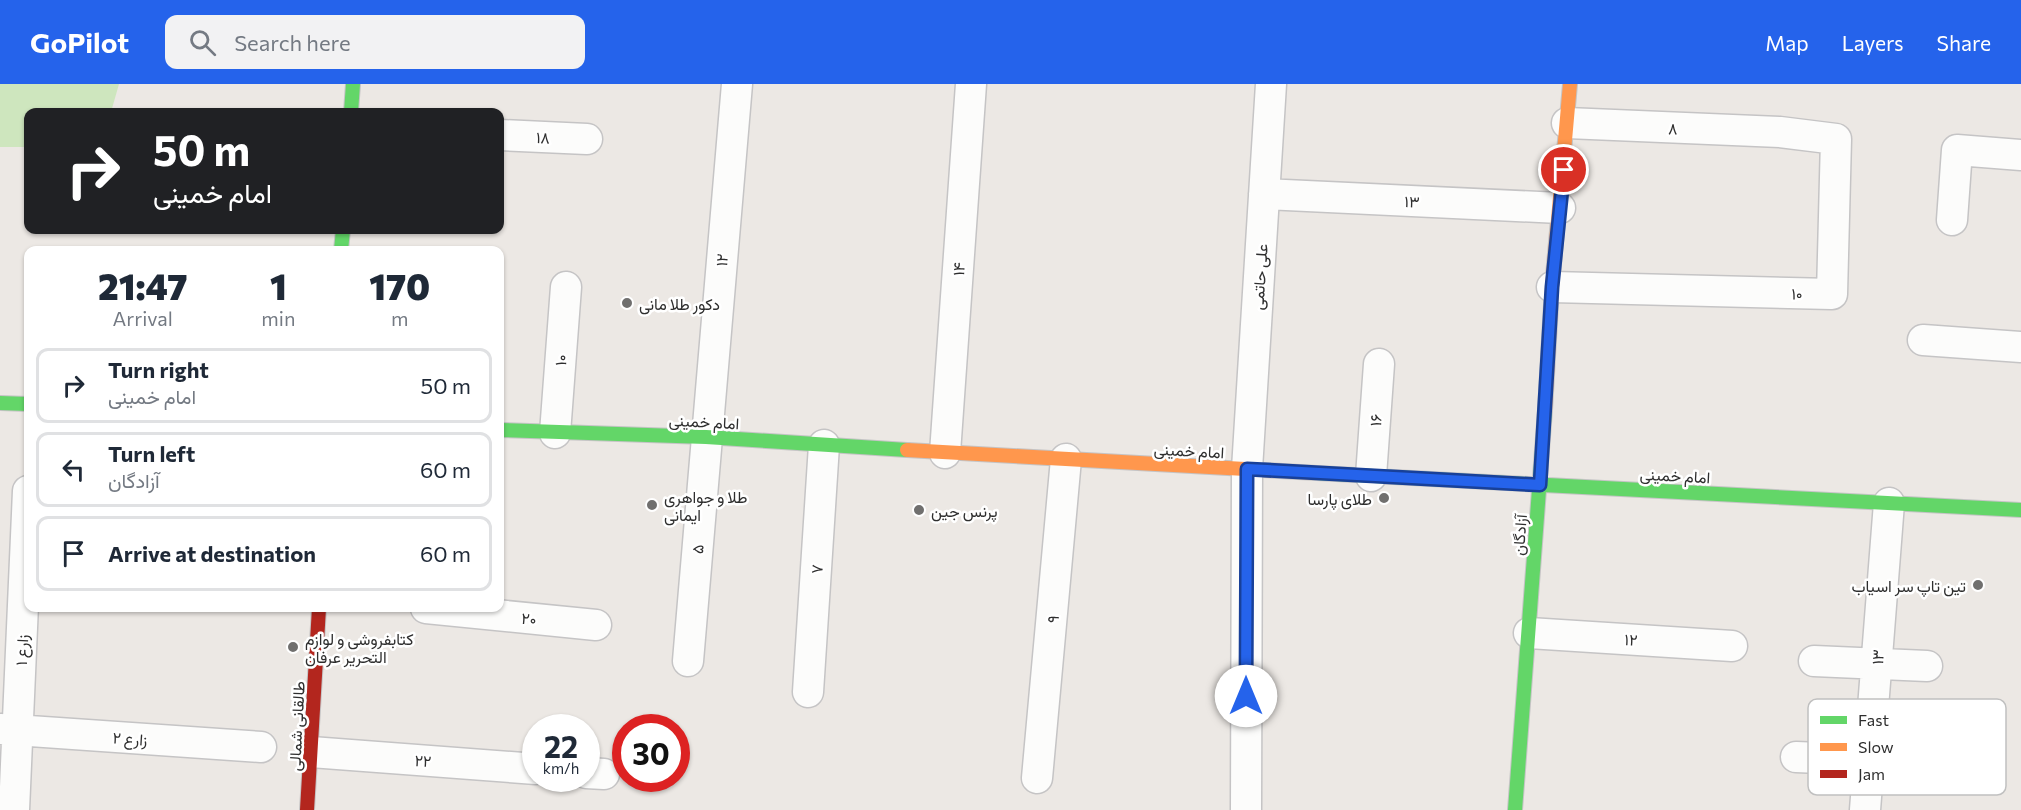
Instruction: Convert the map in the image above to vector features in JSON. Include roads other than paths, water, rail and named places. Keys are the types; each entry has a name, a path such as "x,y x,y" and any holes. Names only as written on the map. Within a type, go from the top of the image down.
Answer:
{"main road":[{"path":"351,108 353,84"},
{"name":"آزادگان","path":"1515,810 1540,485 1552,287 1570,84"},
{"path":"0,403 24,404"},
{"name":"امام خمینی","path":"504,430 706,437 945,453 2021,510"},
{"name":"طالقانی شمالی","path":"307,810 319,612"}],"street":[{"name":"۱۲","path":"706,437 736,84"},
{"name":"۱۴","path":"945,453 971,84"},
{"name":"علی حاتمی","path":"1246,810 1247,469 1271,84"},
{"name":"۸","path":"1567,123 1780,132"},
{"name":"۱۰","path":"1552,287 1832,294 1836,140 1780,132"},
{"name":"۱۸","path":"504,135 587,139"},
{"path":"1952,220 1957,150 2021,155"},
{"name":"۱۳","path":"1264,194 1560,208"},
{"name":"۱۰","path":"555,433 566,287"},
{"path":"1923,340 2021,347"},
{"name":"۱۶","path":"1371,476 1379,364"},
{"name":"۵","path":"688,662 706,437"},
{"name":"۷","path":"808,692 824,445"},
{"name":"۹","path":"1037,778 1066,459"},
{"name":"۱۳","path":"1873,699 1888,503"},
{"name":"زارع ۱","path":"14,810 9,730 24,541"},
{"name":"۲۰","path":"466,612 596,625"},
{"name":"۱۲","path":"1529,633 1732,646"},
{"path":"1814,661 1927,666"},
{"name":"زارع ۲","path":"9,730 261,747"},
{"name":"۲۲","path":"310,752 522,768"},
{"path":"1796,757 1808,757"},
{"name":"۱۳","path":"1865,810 1866,795"}],"place":[{"name":"دکور طلا مانی","path":"627,303"},
{"name":"طلای پارسا","path":"1384,498"},
{"name":"طلا و جواهری ایمانی","path":"652,505"},
{"name":"پرنس جین","path":"919,510"},
{"name":"تین تاپ سر اسیاب","path":"1978,585"},
{"name":"کتابفروشی و لوازم التحریر عرفان","path":"293,647"}]}
